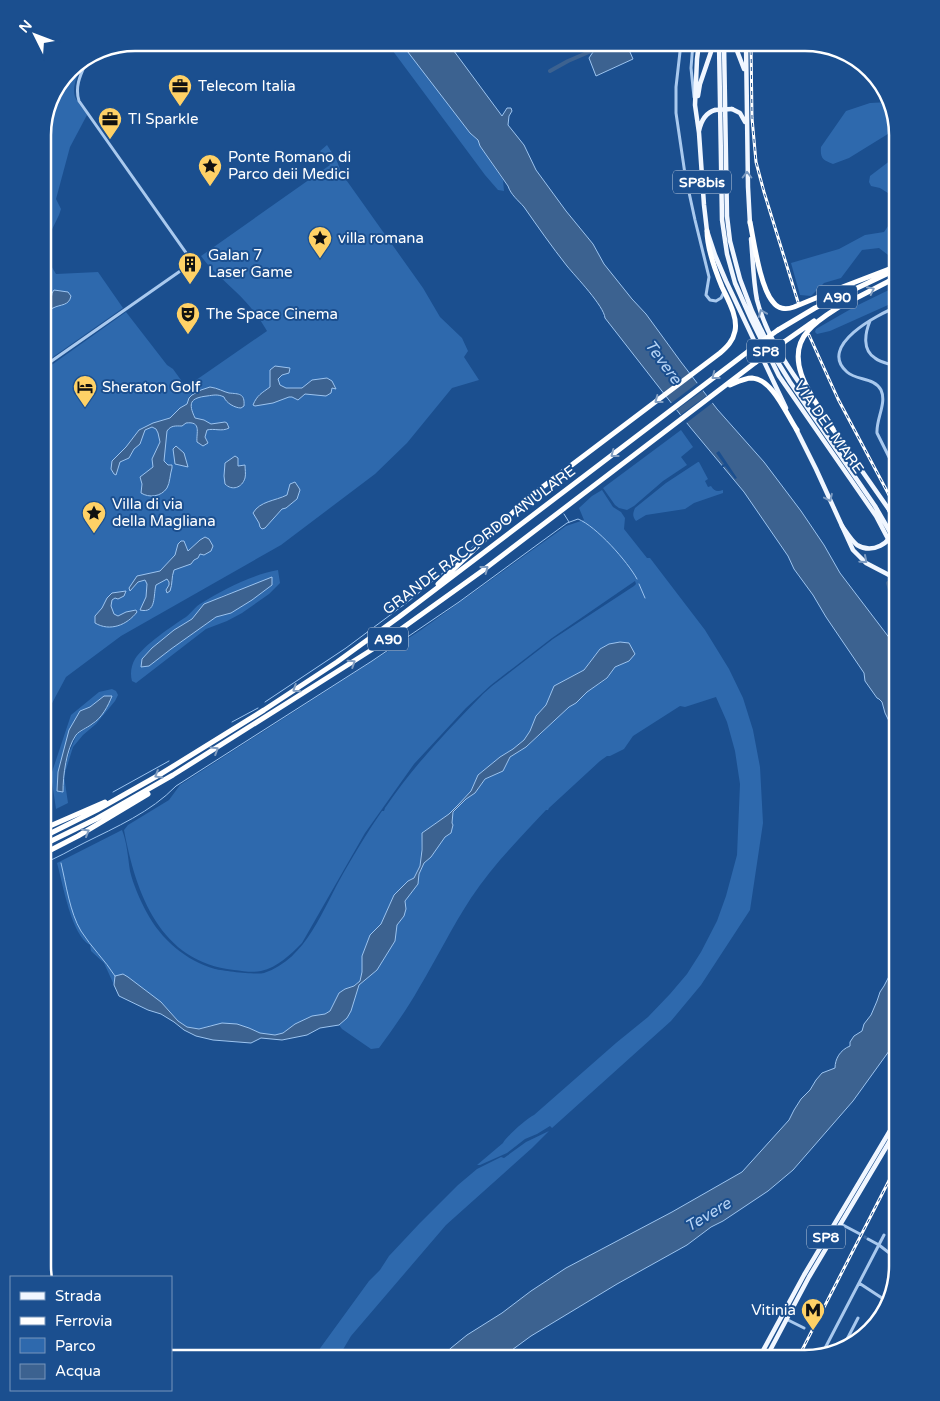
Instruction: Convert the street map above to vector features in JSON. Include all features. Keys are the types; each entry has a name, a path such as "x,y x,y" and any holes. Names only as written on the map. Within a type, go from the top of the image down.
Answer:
{"highway":[{"path":"750,222 766,289 772,302 782,308 794,307 889,270"},
{"path":"422,600 516,509 725,349 733,339 736,325 714,262 708,231"},
{"name":"GRANDE RACCORDO ANULARE","path":"51,832 122,796 186,759 308,682 422,600 778,330 815,308 889,271"},
{"name":"GRANDE RACCORDO ANULARE","path":"51,841 102,816 174,775 396,634 462,587 756,362 807,326 889,282"},
{"path":"833,429 802,378 798,366 798,354 800,342 807,331 839,307"},
{"path":"715,393 732,384 750,379 762,381 772,389 797,430"},
{"name":"GRANDE RACCORDO ANULARE","path":"51,850 140,800 174,775"},
{"path":"51,826 122,796"}],"main road":[{"name":"SP8bis","path":"698,51 694,76 696,120 699,133 704,205 708,231 717,261 850,545 868,564 889,575"},
{"path":"696,120 698,91 711,51"},
{"name":"VIA DEL MARE","path":"719,51 722,220 726,250 735,283 779,376 876,516 889,540"},
{"name":"VIA DEL MARE","path":"724,51 727,205 730,241 740,279 757,319 784,373 889,529"},
{"path":"737,51 746,81"},
{"name":"SP8bis","path":"746,51 750,222 756,293 762,314 787,365 888,507"},
{"path":"699,133 704,117 710,111 715,110 732,109 742,114 747,128"},
{"path":"842,526 858,546 868,548 879,546 889,538"},
{"name":"SP8","path":"763,1350 804,1275 889,1134"},
{"path":"770,1350 804,1285 889,1144"}],"street":[{"path":"679,51 676,102 685,174 694,220 709,276 706,296 716,302 721,298 724,291"},
{"path":"692,51 691,60 694,76"},
{"path":"51,362 186,267 189,261 189,257 79,101 77,87 84,69"},
{"path":"889,312 857,330 842,346 840,353 841,362 849,374 873,383 881,390 882,402 877,431 889,456"},
{"path":"865,338 871,321"},
{"path":"857,330 862,332 868,350 873,357 889,364"},
{"path":"840,1224 860,1234"},
{"path":"852,1236 855,1231"},
{"path":"826,1347 884,1235"},
{"path":"868,1238 889,1252"},
{"path":"859,1283 882,1298"},
{"path":"847,1339 858,1318"},
{"path":"786,1319 801,1328"}],"green space":[{"path":"393,51 408,51 410,53 470,133 478,140 503,180 504,191 498,190"},
{"path":"78,75 74,88 75,97 87,115 70,147 56,199 61,209 51,232 51,130 54,113 65,88"},
{"path":"882,102 886,113 889,133 849,158 833,164 823,158 821,147 846,111 870,103"},
{"path":"327,145 336,159 342,174 423,288 440,317 462,338 468,351 464,357 479,380 452,388 407,443 375,474 281,545 121,636 66,677 51,705 51,365 126,312 186,387 267,331 248,305 201,256 330,165 320,151"},
{"path":"889,162 889,198 888,193 880,188 871,186 869,182 870,176"},
{"path":"889,225 889,256 879,248 862,250 841,278 824,283 811,296 800,295 791,263 839,249 865,235 884,232"},
{"path":"51,266 56,274 98,272 123,308 51,358"},
{"path":"889,290 889,305 830,331 817,334 815,332 816,329"},
{"path":"681,430 693,447 681,457 687,465 663,481 627,510 615,505 603,488"},
{"path":"698,462 708,479 705,481 708,487 711,486 717,491 723,490 723,493 694,503 685,509 646,515 636,521 633,514 635,508 666,483"},
{"path":"602,490 613,507 621,512 625,518 624,529 647,558 650,558 705,630 729,669 743,698 753,730 760,767 763,823 750,910 701,985 671,1021 552,1128 550,1126 525,1139 507,1153 477,1165 522,1124 648,1017 687,974 717,921 737,855 740,784 735,751 727,722 716,697 685,707 680,706 633,736 624,749 600,761 546,810 506,853 479,886 457,920 410,1004 379,1048 371,1049 339,1025 347,1018 351,1011 359,985 377,970 395,941 397,925 404,916 406,909 405,901 418,884 419,874 424,863 431,857 445,837 451,833 453,813 466,799 475,793 485,779 503,771 510,757 526,747 587,692 607,679 615,667 629,661 629,643 609,644 600,649 584,670 554,686 546,705 536,716 524,740 478,775 471,791 458,805 449,814 422,833 420,866 414,878 408,881 394,895 381,924 370,935 362,956 360,981 339,993 330,1011 325,1014 312,1016 295,1024 283,1033 275,1035 260,1033 249,1028 212,1025 199,1029 187,1027 178,1021 161,1002 115,976 114,985 104,963 91,951 90,945 78,931 69,908 57,863 122,830 130,871 139,897 159,932 175,948 194,961 219,970 264,973 279,966 303,944 321,916 362,841 382,811 384,811 407,777 444,735 492,686 553,639 634,586 636,584 635,581 552,638 491,685 466,708 414,764 365,833 302,943 273,967 251,972 209,964 187,954 170,939 156,921 145,900 136,878 124,830 128,825 169,800 180,785 421,630 566,526 584,520 579,508"},
{"path":"278,570 280,583 269,594 242,613 206,629 136,683 132,681 131,670 139,654 159,636 186,617 198,605 238,583","holes":["272,585 231,613 216,617 149,666 174,630 222,596 243,589"]},
{"path":"112,689 118,695 96,724 73,747 64,776 68,803 56,809 51,775 71,715 99,692","holes":["104,696 95,723 77,734 63,774 63,792 57,791 58,772 80,711 90,707"]},
{"path":"549,1131 446,1225 351,1336 343,1350 319,1350 369,1281 419,1224 477,1169 501,1157 504,1158 526,1142"}],"water":[{"name":"Tevere","path":"407,51 454,51 502,116 507,108 511,108 512,111 509,116 508,125 524,145 536,170 593,244 604,264 646,314 717,409 764,462 801,511 840,573 889,637 889,721 882,702 865,681 864,673 744,492 690,427 605,318 595,299 567,266 513,195 480,146 478,140 470,133"},
{"path":"594,51 630,51 633,59 596,76 589,58"},
{"path":"54,290 68,292 71,296 67,303 51,310 52,293"},
{"path":"275,366 290,368 289,373 282,375 278,379 280,385 286,388 302,388 312,380 327,378 332,381 336,389 332,388 331,393 326,396 305,394 298,400 289,397 273,403 253,405 258,396 270,387 270,370"},
{"path":"210,387 241,395 244,406 241,408 234,406 224,397 218,395 197,398 192,402 191,405 195,418 211,424 225,422 229,428 224,430 207,430 205,437 208,443 203,446 197,442 197,428 194,424 186,423 182,426 170,428 167,431 164,461 168,465 172,465 172,468 169,484 162,493 148,496 141,493 142,484 140,477 153,467 152,459 160,442 156,429 152,427 145,430 140,444 134,449 129,458 120,462 116,475 114,474 111,469 112,461 139,430 170,418 187,404 192,395"},
{"path":"176,446 184,453 188,467 175,464 173,449"},
{"path":"235,456 238,458 238,466 245,465 245,478 242,484 234,488 225,484 224,476 225,463"},
{"path":"295,482 300,490 297,499 282,509 262,529 253,513 260,506 287,495 290,484"},
{"path":"205,537 209,539 213,546 211,551 204,555 200,554 191,564 174,570 170,591 167,593 166,590 169,585 167,579 156,585 152,606 149,609 140,610 146,597 147,584 145,580 138,582 130,591 129,588 137,576 160,571 175,555 178,544 181,541 184,541 188,551"},
{"path":"272,577 272,585 252,600 231,613 216,617 149,666 141,667 142,659 152,648 174,630 192,619 204,604"},
{"path":"126,591 124,596 112,600 111,606 114,614 118,616 136,610 137,612 133,617 123,624 112,627 101,626 95,623 95,616 107,598 112,593"},
{"path":"629,643 635,654 629,661 615,667 607,678 569,707 526,747 510,757 503,771 485,779 475,793 453,812 451,833 445,837 431,857 424,863 419,874 418,884 405,901 406,909 404,916 397,925 395,941 377,970 359,985 351,1011 347,1018 339,1025 320,1028 307,1035 282,1040 261,1038 251,1043 213,1040 196,1036 161,1014 119,996 114,985 115,976 123,974 161,1002 178,1021 187,1027 199,1029 222,1023 237,1024 260,1033 275,1035 283,1033 295,1024 312,1016 325,1014 330,1011 339,993 360,981 362,956 370,935 381,924 394,895 408,881 414,878 420,866 422,833 449,814 458,805 471,791 478,775 524,740 536,716 546,705 554,686 584,670 600,649 609,644"},
{"path":"104,696 112,696 109,704 96,721 77,734 70,748 66,763 63,792 57,791 58,772 69,730 80,711 90,707"},
{"name":"Tevere","path":"889,976 889,1051 853,1101 793,1170 768,1191 711,1227 687,1245 617,1284 531,1336 512,1350 449,1350 467,1335 566,1268 672,1212 742,1172 789,1120 801,1099 822,1073 835,1068 839,1055 850,1046 854,1036 862,1031"}],"pier":[{"path":"699,382 705,389 675,411 670,404"},
{"path":"709,394 715,401 685,424 679,416"},
{"path":"719,451 737,478 735,479 725,466 722,468 721,466 724,464 716,453"}],"waterway":[{"path":"550,71 591,51"},
{"path":"564,514 569,522"},
{"path":"51,860 121,825 156,804 176,786 372,661 459,602 567,523 578,519 594,529 619,554 637,579"},
{"path":"265,702 346,648 409,601 462,557 498,523"},
{"path":"639,584 645,598"},
{"path":"232,722 258,708"},
{"path":"113,792 169,761"},
{"path":"61,863 77,924 115,976"}],"tunnel":[{"path":"860,1234 868,1239"}],"railway":[{"path":"751,51 752,118 756,162 798,302"},
{"path":"809,335 838,399 889,495"},
{"path":"802,1350 889,1181"}],"place":[{"name":"Telecom Italia","path":"180,107"},
{"name":"TI Sparkle","path":"110,140"},
{"name":"Ponte Romano di Parco deii Medici","path":"210,187"},
{"name":"villa romana","path":"320,259"},
{"name":"Galan 7 Laser Game","path":"190,285"},
{"name":"The Space Cinema","path":"188,335"},
{"name":"Sheraton Golf","path":"85,408"},
{"name":"Villa di via della Magliana","path":"94,534"},
{"name":"Vitinia","path":"813,1331"}]}
